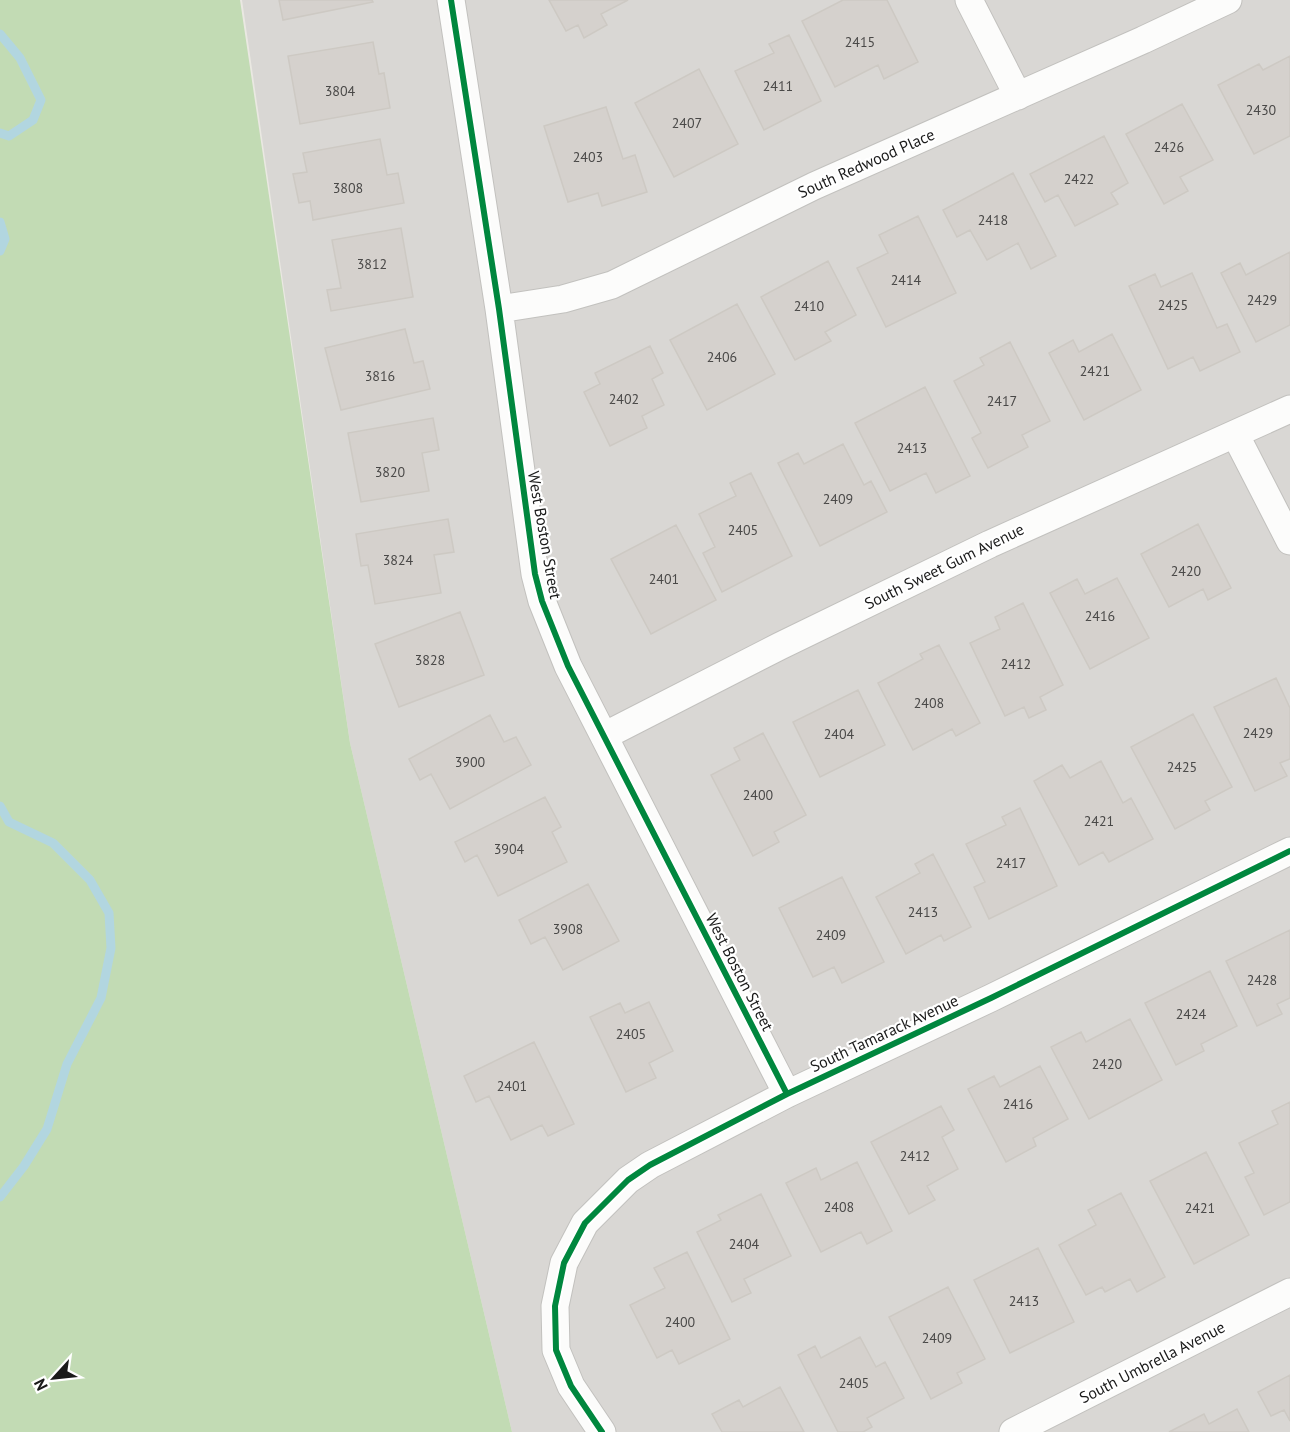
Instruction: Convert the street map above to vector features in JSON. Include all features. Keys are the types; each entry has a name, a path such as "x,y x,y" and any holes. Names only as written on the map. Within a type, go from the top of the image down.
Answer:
{"street":[{"name":"West Boston Street","path":"451,0 499,309 535,574 542,601 568,666 787,1094"},
{"path":"969,0 1018,96"},
{"name":"South Redwood Place","path":"499,309 563,299 612,285 814,186 1228,0"},
{"name":"South Sweet Gum Avenue","path":"604,736 780,646 979,549 1290,409"},
{"path":"1235,434 1290,541"},
{"name":"South Tamarack Avenue","path":"602,1432 571,1386 556,1350 555,1306 564,1263 585,1223 628,1180 650,1165 787,1094 991,998 1290,851"},
{"name":"South Umbrella Avenue","path":"1013,1432 1290,1292"}],"shaded area":[{"path":"242,0 1290,0 1290,1432 512,1432 350,743"}],"green space":[{"path":"0,0 240,0 350,743 512,1432 0,1432"}],"building":[{"path":"279,0 372,0 373,2 283,20"},
{"path":"549,0 628,0 601,14 607,25 584,38 578,25 566,31"},
{"path":"843,0 887,0 918,62 884,79 878,65 835,87 802,21"},
{"path":"789,35 821,101 764,130 735,71 774,53 769,44"},
{"path":"373,42 379,74 384,73 390,108 300,124 288,56"},
{"path":"1290,56 1290,136 1254,154 1218,85 1259,64 1263,70"},
{"path":"699,69 738,144 674,177 635,103"},
{"path":"1182,104 1213,160 1180,177 1188,191 1164,204 1126,134"},
{"path":"606,107 623,159 635,155 647,192 602,206 598,193 568,202 544,126"},
{"path":"1104,136 1128,183 1111,193 1118,204 1075,226 1058,195 1045,202 1030,174"},
{"path":"380,139 387,175 398,173 404,203 313,220 310,201 299,203 293,174 307,172 303,153"},
{"path":"1013,173 1056,256 1031,269 1018,243 987,260 970,230 957,237 943,210"},
{"path":"918,216 956,293 886,327 857,268 888,253 879,235"},
{"path":"401,228 413,297 331,311 327,290 341,288 332,240"},
{"path":"1290,252 1290,325 1256,342 1221,273 1240,263 1246,275"},
{"path":"828,261 856,315 825,332 831,341 795,360 761,297"},
{"path":"1192,273 1217,328 1227,324 1240,352 1200,371 1193,357 1168,369 1129,286 1155,274 1161,287"},
{"path":"737,304 775,374 707,410 670,340"},
{"path":"405,329 414,363 423,361 430,389 341,410 325,348"},
{"path":"1112,334 1141,390 1084,420 1049,353 1073,340 1079,352"},
{"path":"1010,342 1050,421 1022,435 1028,447 988,468 972,438 981,433 954,381 984,365 980,358"},
{"path":"650,346 663,373 652,379 664,405 642,416 647,428 610,446 584,392 600,384 595,373"},
{"path":"925,387 970,476 936,493 926,473 890,491 855,423"},
{"path":"433,418 439,450 422,453 429,491 361,502 348,433"},
{"path":"843,444 864,485 871,481 887,512 820,546 778,463 798,453 804,464"},
{"path":"751,473 792,556 722,592 703,553 715,547 699,514 736,496 730,483"},
{"path":"448,519 454,552 434,555 441,593 375,604 368,565 361,566 356,534"},
{"path":"1198,524 1231,588 1208,600 1203,589 1169,607 1141,554"},
{"path":"676,525 716,600 651,634 611,559"},
{"path":"1117,578 1149,638 1090,669 1050,593 1077,579 1085,594"},
{"path":"1023,603 1063,685 1040,697 1046,710 1029,718 1024,707 1005,716 970,643 1000,629 995,617"},
{"path":"460,612 484,675 399,707 375,644"},
{"path":"939,645 980,723 956,736 952,729 913,750 878,683 923,659 920,654"},
{"path":"1276,678 1290,708 1290,759 1280,763 1287,776 1255,791 1214,707"},
{"path":"858,690 885,745 820,777 793,722"},
{"path":"1193,714 1232,787 1205,801 1210,810 1175,829 1131,747"},
{"path":"490,715 504,742 516,737 531,765 450,809 431,774 420,780 409,759"},
{"path":"763,733 806,815 774,832 779,842 753,856 711,775 740,760 734,748"},
{"path":"1101,761 1123,803 1131,798 1153,839 1109,862 1103,852 1079,865 1034,781 1062,765 1070,778"},
{"path":"545,797 561,827 552,832 567,862 498,896 477,855 465,862 455,842"},
{"path":"1020,808 1057,886 989,919 974,887 985,882 966,844 1006,825 1002,817"},
{"path":"933,854 971,927 944,941 941,935 906,954 876,897 920,873 915,864"},
{"path":"842,877 884,962 842,983 834,967 813,977 779,908"},
{"path":"588,884 619,941 563,970 545,937 531,944 519,920"},
{"path":"1290,930 1290,998 1277,1004 1282,1014 1257,1026 1226,961"},
{"path":"1210,971 1237,1026 1201,1044 1204,1051 1176,1065 1145,1003"},
{"path":"649,1002 673,1051 649,1063 656,1078 626,1092 590,1017 620,1003 625,1013"},
{"path":"1130,1019 1162,1080 1089,1119 1051,1047 1081,1032 1086,1042"},
{"path":"534,1042 574,1124 548,1136 542,1125 511,1140 489,1096 476,1102 464,1076"},
{"path":"1040,1066 1068,1119 1033,1138 1036,1146 1006,1162 968,1089 994,1076 1000,1087"},
{"path":"1290,1102 1290,1202 1264,1215 1245,1177 1254,1173 1239,1143 1278,1124 1272,1111"},
{"path":"941,1106 954,1130 942,1137 958,1169 927,1186 935,1200 909,1214 871,1142"},
{"path":"1206,1152 1249,1235 1194,1264 1150,1181"},
{"path":"857,1162 892,1231 867,1244 861,1232 821,1252 786,1183 816,1168 821,1180"},
{"path":"1121,1193 1165,1277 1137,1292 1130,1279 1105,1292 1102,1287 1086,1295 1059,1245 1096,1225 1088,1210"},
{"path":"761,1194 791,1256 744,1279 751,1293 732,1302 697,1232 721,1220 718,1215"},
{"path":"1038,1248 1074,1322 1010,1353 974,1280"},
{"path":"687,1252 730,1339 679,1364 672,1350 657,1358 630,1305 665,1288 654,1268"},
{"path":"948,1287 985,1359 957,1373 962,1383 931,1399 889,1317"},
{"path":"860,1337 876,1367 885,1362 904,1398 867,1418 872,1427 863,1432 838,1432 798,1355 815,1346 821,1358"},
{"path":"1290,1375 1290,1421 1284,1410 1271,1416 1258,1392"},
{"path":"780,1387 804,1432 722,1432 712,1414 739,1400 743,1407"},
{"path":"1237,1409 1249,1432 1169,1432 1204,1414 1209,1424"}],"waterway":[{"path":"0,34 20,58 41,100 33,120 9,136 0,133"},
{"path":"0,222 5,239 0,251"},
{"path":"0,806 9,822 53,843 90,880 109,913 111,948 101,998 67,1064 47,1129 24,1166 0,1197"}],"cycle path":[{"path":"451,0 499,309 535,574 542,601 568,666 787,1094"},
{"path":"602,1432 571,1386 556,1350 555,1306 564,1263 585,1223 628,1180 650,1165 787,1094 991,998 1290,851"}]}
